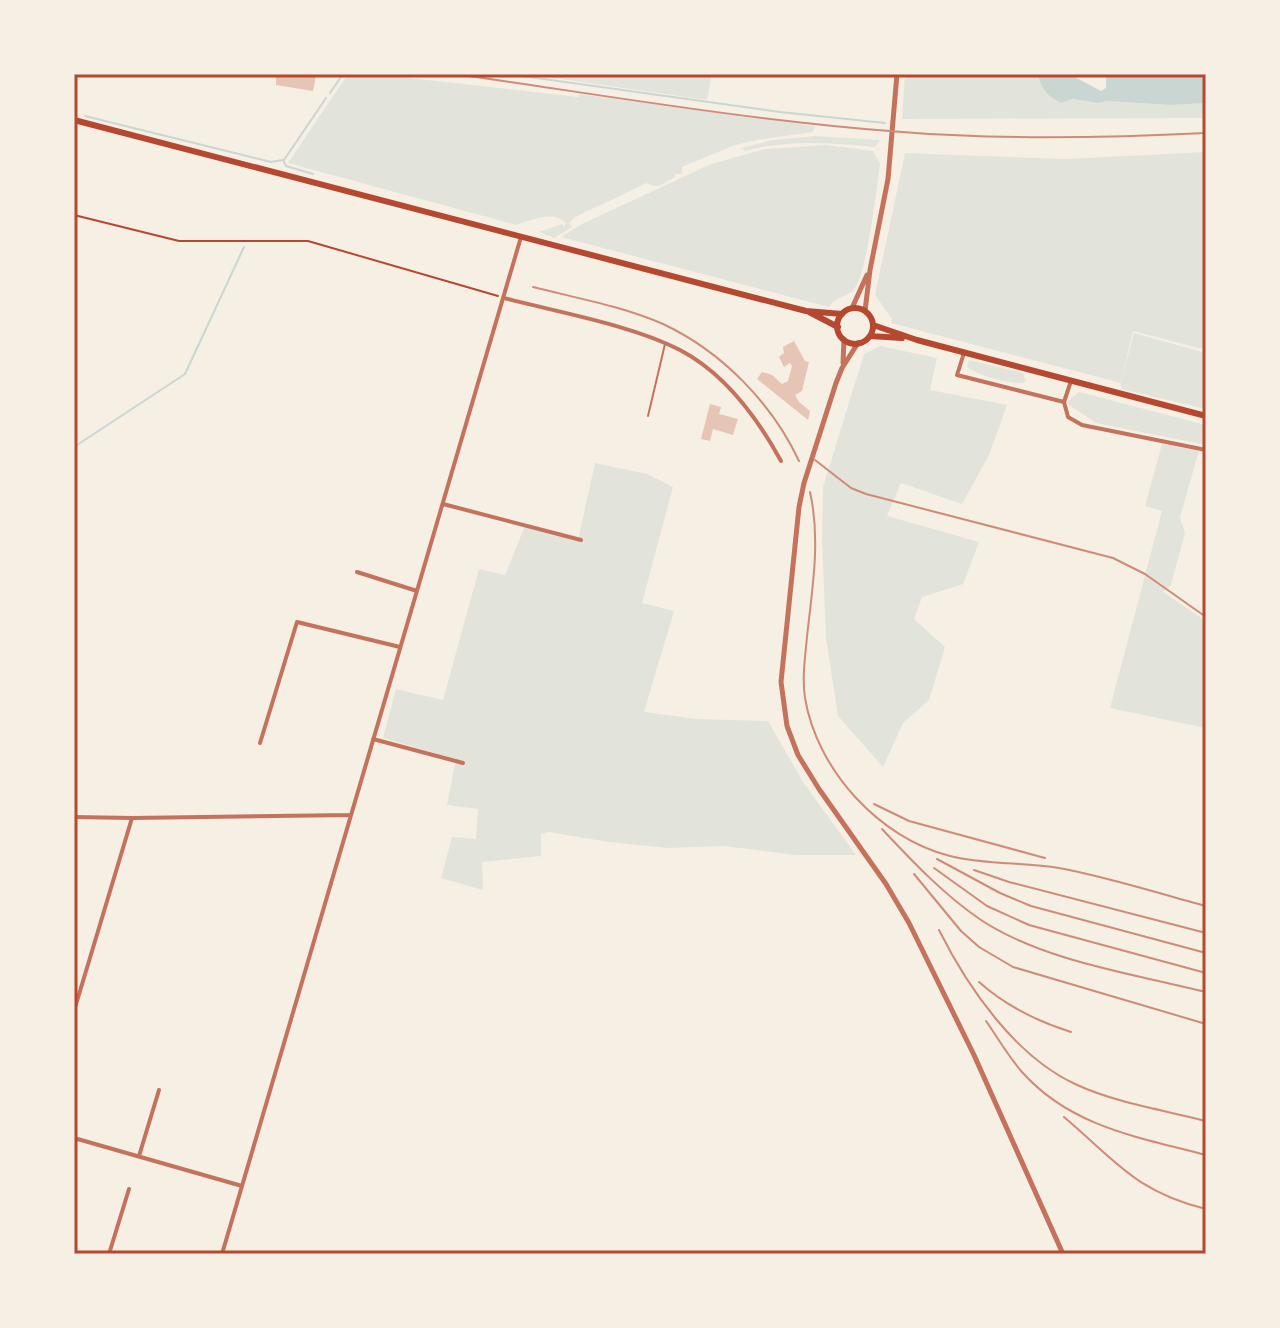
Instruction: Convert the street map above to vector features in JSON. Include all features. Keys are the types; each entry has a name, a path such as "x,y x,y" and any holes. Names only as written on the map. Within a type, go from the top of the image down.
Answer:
{"main road":[{"path":"74,120 806,311 842,314 852,308 865,311 873,325 917,340 1206,416"},
{"path":"806,311 838,327 844,339 858,343 870,336 917,340"},
{"path":"838,327 842,314"},
{"path":"870,336 873,325"}],"street":[{"path":"865,311 888,179 897,74"},
{"path":"222,1254 521,239"},
{"path":"852,308 870,270"},
{"path":"504,298 666,343 709,369 762,427 781,461"},
{"path":"844,339 842,368 801,495 781,682 787,726 798,755 819,789 909,923 974,1055 1063,1254"},
{"path":"842,368 858,343"},
{"path":"964,353 957,375 1064,402"},
{"path":"1071,381 1064,402 1068,417 1082,425 1206,450"},
{"path":"443,504 581,540"},
{"path":"357,572 417,591"},
{"path":"260,743 297,622 400,647"},
{"path":"373,739 463,763"},
{"path":"74,817 351,815"},
{"path":"74,1011 132,818"},
{"path":"139,1156 159,1090"},
{"path":"74,1138 242,1186"},
{"path":"109,1254 129,1189"}],"lane":[{"path":"648,416 666,343"}],"path":[{"path":"74,215 179,241 308,241 504,298"}],"shaded area":[{"path":"348,74 374,74 578,97 579,94 815,126 813,132 735,145 682,167 682,174 675,174 661,185 647,183 575,217 569,223 572,227 554,238 539,232 562,224 564,227 566,223 555,217 542,217 516,225 288,163"},
{"path":"527,74 712,74 707,100"},
{"path":"905,74 1038,74 1045,92 1061,103 1073,99 1097,103 1206,103 1206,118 902,119"},
{"path":"1038,74 1069,74 1101,91 1106,88 1106,74 1198,74 1206,82 1206,103 1097,103 1073,99 1061,103 1045,92"},
{"path":"815,136 880,140 875,147 810,143 745,151 742,148 773,140"},
{"path":"825,145 873,151 880,164 871,230 859,280 851,292 829,307 561,237 582,224 711,164 765,149"},
{"path":"1206,152 1206,350 1133,331 1121,382 1134,333 1206,353 1206,409 1121,389 1121,383 891,323 892,319 875,295 905,153 1066,159"},
{"path":"880,346 937,358 930,390 1007,405 989,455 962,504 901,483 887,516 979,542 963,584 922,597 914,619 945,647 929,700 903,723 883,767 838,716 826,638 822,541 823,487 864,354"},
{"path":"969,360 1023,373 1024,383 979,374 967,367"},
{"path":"1079,392 1206,425 1206,445 1096,423 1066,403"},
{"path":"1162,444 1199,451 1180,517 1185,533 1171,585 1163,592 1206,621 1206,728 1110,708 1162,511 1145,506"},
{"path":"595,463 647,474 673,487 642,603 674,611 644,712 697,719 768,721 803,782 856,855 795,855 724,846 668,848 549,832 541,834 541,856 482,862 483,890 441,878 452,837 476,839 478,809 447,805 456,759 383,738 396,689 443,700 479,569 505,575 525,526 578,540"}],"building":[{"path":"276,74 316,76 313,91 276,85"},
{"path":"794,341 805,361 809,362 802,391 795,395 810,411 808,420 757,379 762,372 772,375 782,384 788,381 792,366 790,363 784,367 779,357 784,353 783,347"},
{"path":"710,404 721,407 719,414 738,419 733,435 713,429 710,441 701,439"}],"waterway":[{"path":"330,93 343,74"},
{"path":"508,74 780,112 885,123"},
{"path":"284,160 326,98"},
{"path":"85,116 271,162 283,160 286,166 313,174"},
{"path":"74,447 185,374 244,247"}],"railway":[{"path":"455,74 734,114 902,132 1054,137 1206,133"},
{"path":"533,287 615,307 684,335 743,381 775,419 799,461"},
{"path":"815,460 851,488 866,494 1113,558 1145,574 1206,617"},
{"path":"810,492 815,547 804,668 805,698 823,751 855,797 899,834 950,856 1059,868 1206,906"},
{"path":"874,804 909,821 1045,858"},
{"path":"882,829 954,900 1006,934 1090,965 1206,992"},
{"path":"937,859 1031,906 1206,953"},
{"path":"934,868 987,906 1029,925 1206,973"},
{"path":"974,870 1009,882 1206,933"},
{"path":"914,874 961,931 979,947 1013,967 1206,1024"},
{"path":"939,930 964,975 995,1018 1053,1072 1107,1096 1206,1121"},
{"path":"979,982 1022,1012 1071,1032"},
{"path":"986,1021 1022,1072 1062,1106 1107,1127 1206,1155"},
{"path":"1064,1117 1144,1184 1182,1202 1206,1209"}]}
